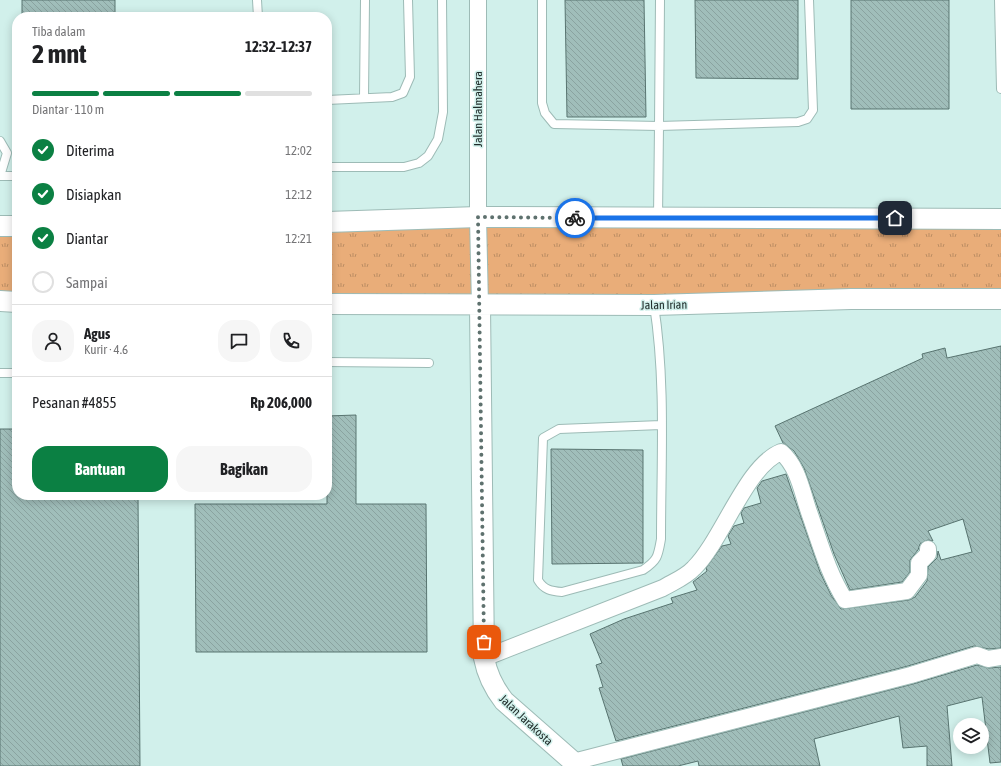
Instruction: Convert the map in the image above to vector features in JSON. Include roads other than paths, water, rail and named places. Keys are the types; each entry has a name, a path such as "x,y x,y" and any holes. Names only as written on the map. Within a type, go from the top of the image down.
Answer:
{"street":[{"name":"Jalan Halmahera","path":"478,0 478,217 480,306"},
{"path":"332,222 478,217 1001,219"},
{"path":"0,226 12,226"},
{"name":"Jalan Irian","path":"332,304 480,306 654,305 851,299 1001,299"},
{"path":"0,301 12,302"},
{"name":"Jalan Jarakosta","path":"480,306 484,658 488,675 495,690 504,701 575,764"},
{"path":"484,658 663,588 694,569 723,529 757,469 772,456 781,452 788,458 793,466 835,584 845,600 907,592 919,574 919,563 928,554 928,549"},
{"path":"575,764 911,675 977,655 988,659 1001,657"}],"lane":[{"path":"257,0 258,12"},
{"path":"364,98 365,0"},
{"path":"332,100 392,97 403,93 410,76 408,0"},
{"path":"332,167 404,167 419,163 428,156 438,139 443,112 442,0"},
{"path":"542,0 542,103 550,120 554,124 659,126 798,122 807,119 813,110 809,0"},
{"path":"658,218 660,0"},
{"path":"999,0 1001,89"},
{"path":"0,141 7,153 0,176 12,176"},
{"path":"654,305 659,339 661,424 662,539 658,557 653,563 643,570 562,592 551,591 542,587 538,580 543,438 559,430 661,424"},
{"path":"332,362 429,362"},
{"path":"0,373 12,373"}]}
